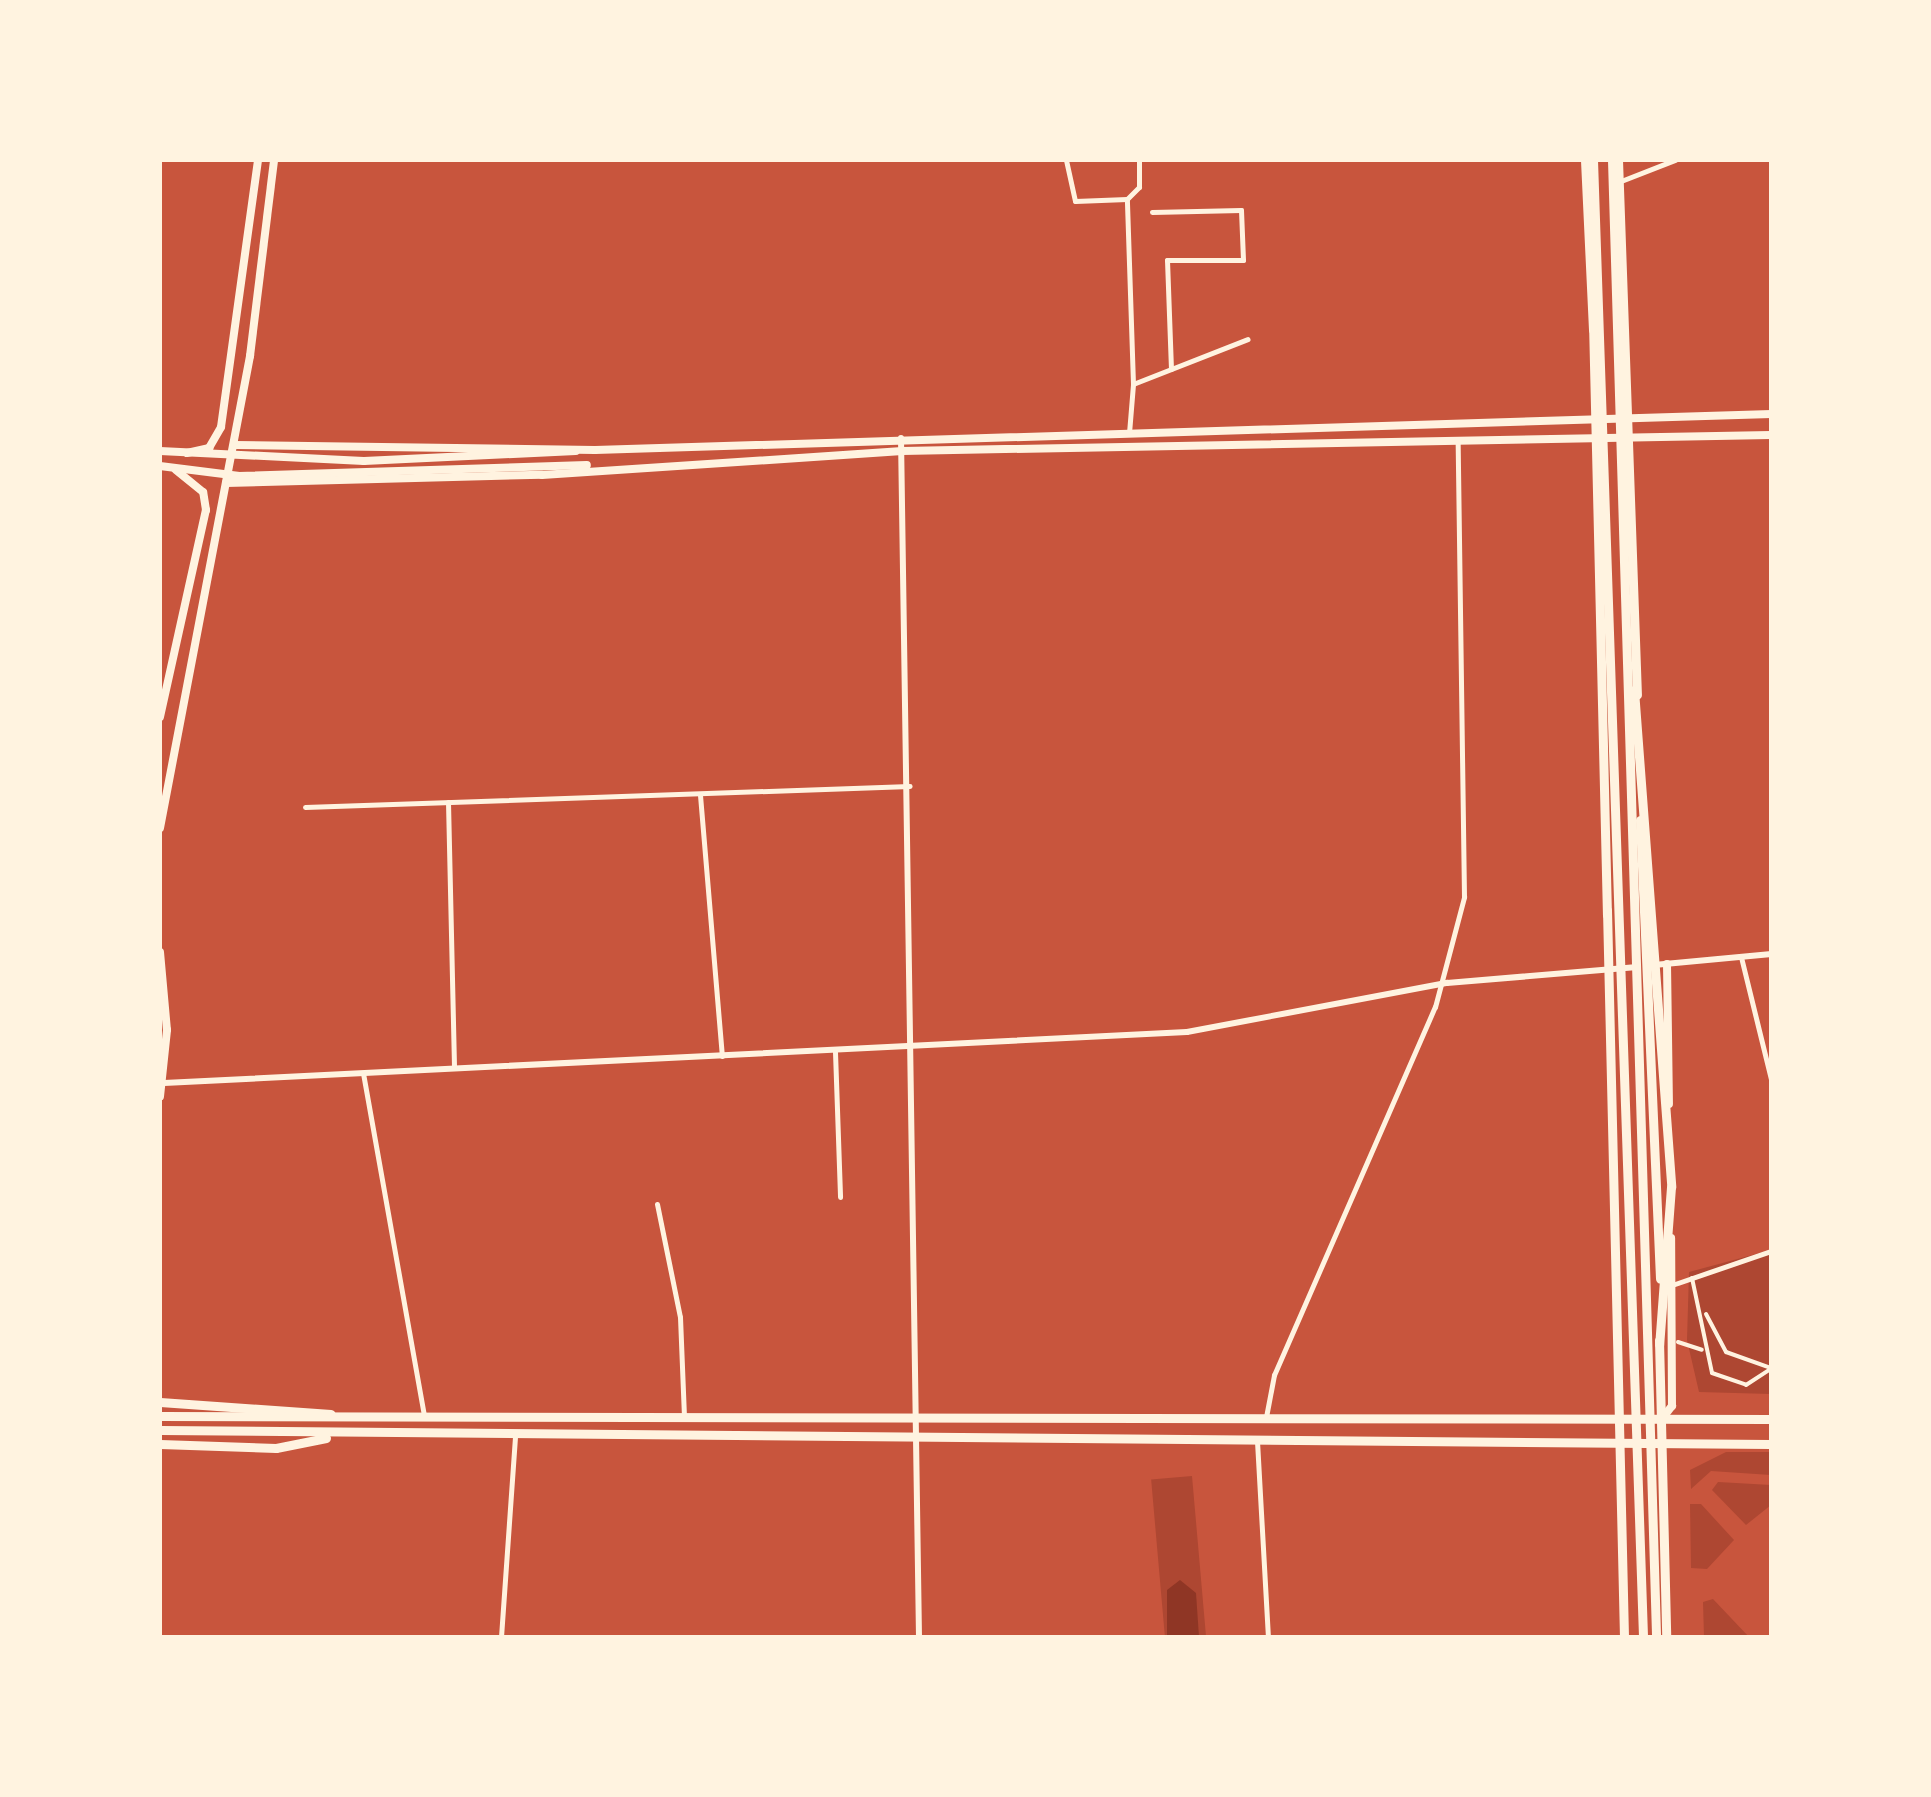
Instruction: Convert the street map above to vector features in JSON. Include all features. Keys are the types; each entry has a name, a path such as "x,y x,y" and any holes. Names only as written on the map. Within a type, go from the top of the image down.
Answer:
{"main road":[{"path":"178,454 208,448 221,427 258,160"},
{"path":"160,828 234,445 274,160"},
{"path":"1589,160 1596,255 1643,1637"},
{"path":"1589,160 1607,915"},
{"path":"1615,160 1650,966 1666,1637"},
{"path":"1615,160 1656,1637"},
{"path":"1596,255 1590,409 1622,1420 1624,1637"},
{"path":"160,451 532,454 901,438 1771,414"},
{"path":"160,466 239,476 535,468 902,451 1771,435"},
{"path":"234,445 596,450"},
{"path":"226,482 542,475 661,462"},
{"path":"160,718 206,510 204,492 172,468"},
{"path":"1627,612 1672,1214 1659,1345"},
{"path":"160,952 164,1084 160,1097"},
{"path":"1661,1420 1672,1406 1666,964"},
{"path":"160,1402 363,1418"},
{"path":"160,1416 285,1420 684,1415 1771,1419"},
{"path":"160,1430 1771,1444"},
{"path":"160,1444 276,1448 348,1434"}],"street":[{"path":"1066,160 1074,201 1128,199"},
{"path":"1129,433 1134,384 1128,199 1139,187 1138,160"},
{"path":"1618,182 1675,160"},
{"path":"1152,212 1241,210 1243,260 1167,260 1171,370"},
{"path":"1134,384 1248,339"},
{"path":"901,438 915,1048 919,1637"},
{"path":"1266,1416 1274,1375 1435,1007 1436,985 1464,897 1458,440"},
{"path":"305,806 910,786"},
{"path":"700,794 722,1056"},
{"path":"448,802 454,1068"},
{"path":"164,1084 1186,1032 1436,985 1771,954"},
{"path":"1741,957 1771,1079"},
{"path":"835,1052 840,1197"},
{"path":"363,1074 424,1416"},
{"path":"657,1204 680,1317 684,1415"},
{"path":"1672,1285 1771,1251"},
{"path":"1692,1278 1726,1352 1771,1368"},
{"path":"1706,1314 1703,1350 1712,1373 1730,1384 1771,1368"},
{"path":"1678,1342 1703,1350"},
{"path":"501,1637 515,1436"},
{"path":"1256,1440 1268,1637"}],"shaded area":[{"path":"1771,1250 1771,1394 1699,1392 1687,1340 1689,1272"},
{"path":"1726,1452 1771,1452 1771,1475 1711,1471 1691,1489 1690,1470"},
{"path":"1192,1476 1206,1637 1165,1637 1151,1480"},
{"path":"1718,1482 1771,1485 1771,1505 1746,1525 1712,1490"},
{"path":"1690,1504 1701,1504 1734,1540 1707,1569 1691,1568"},
{"path":"1180,1580 1196,1593 1199,1637 1167,1637 1167,1590"},
{"path":"1713,1599 1749,1637 1704,1637 1703,1602"}]}
